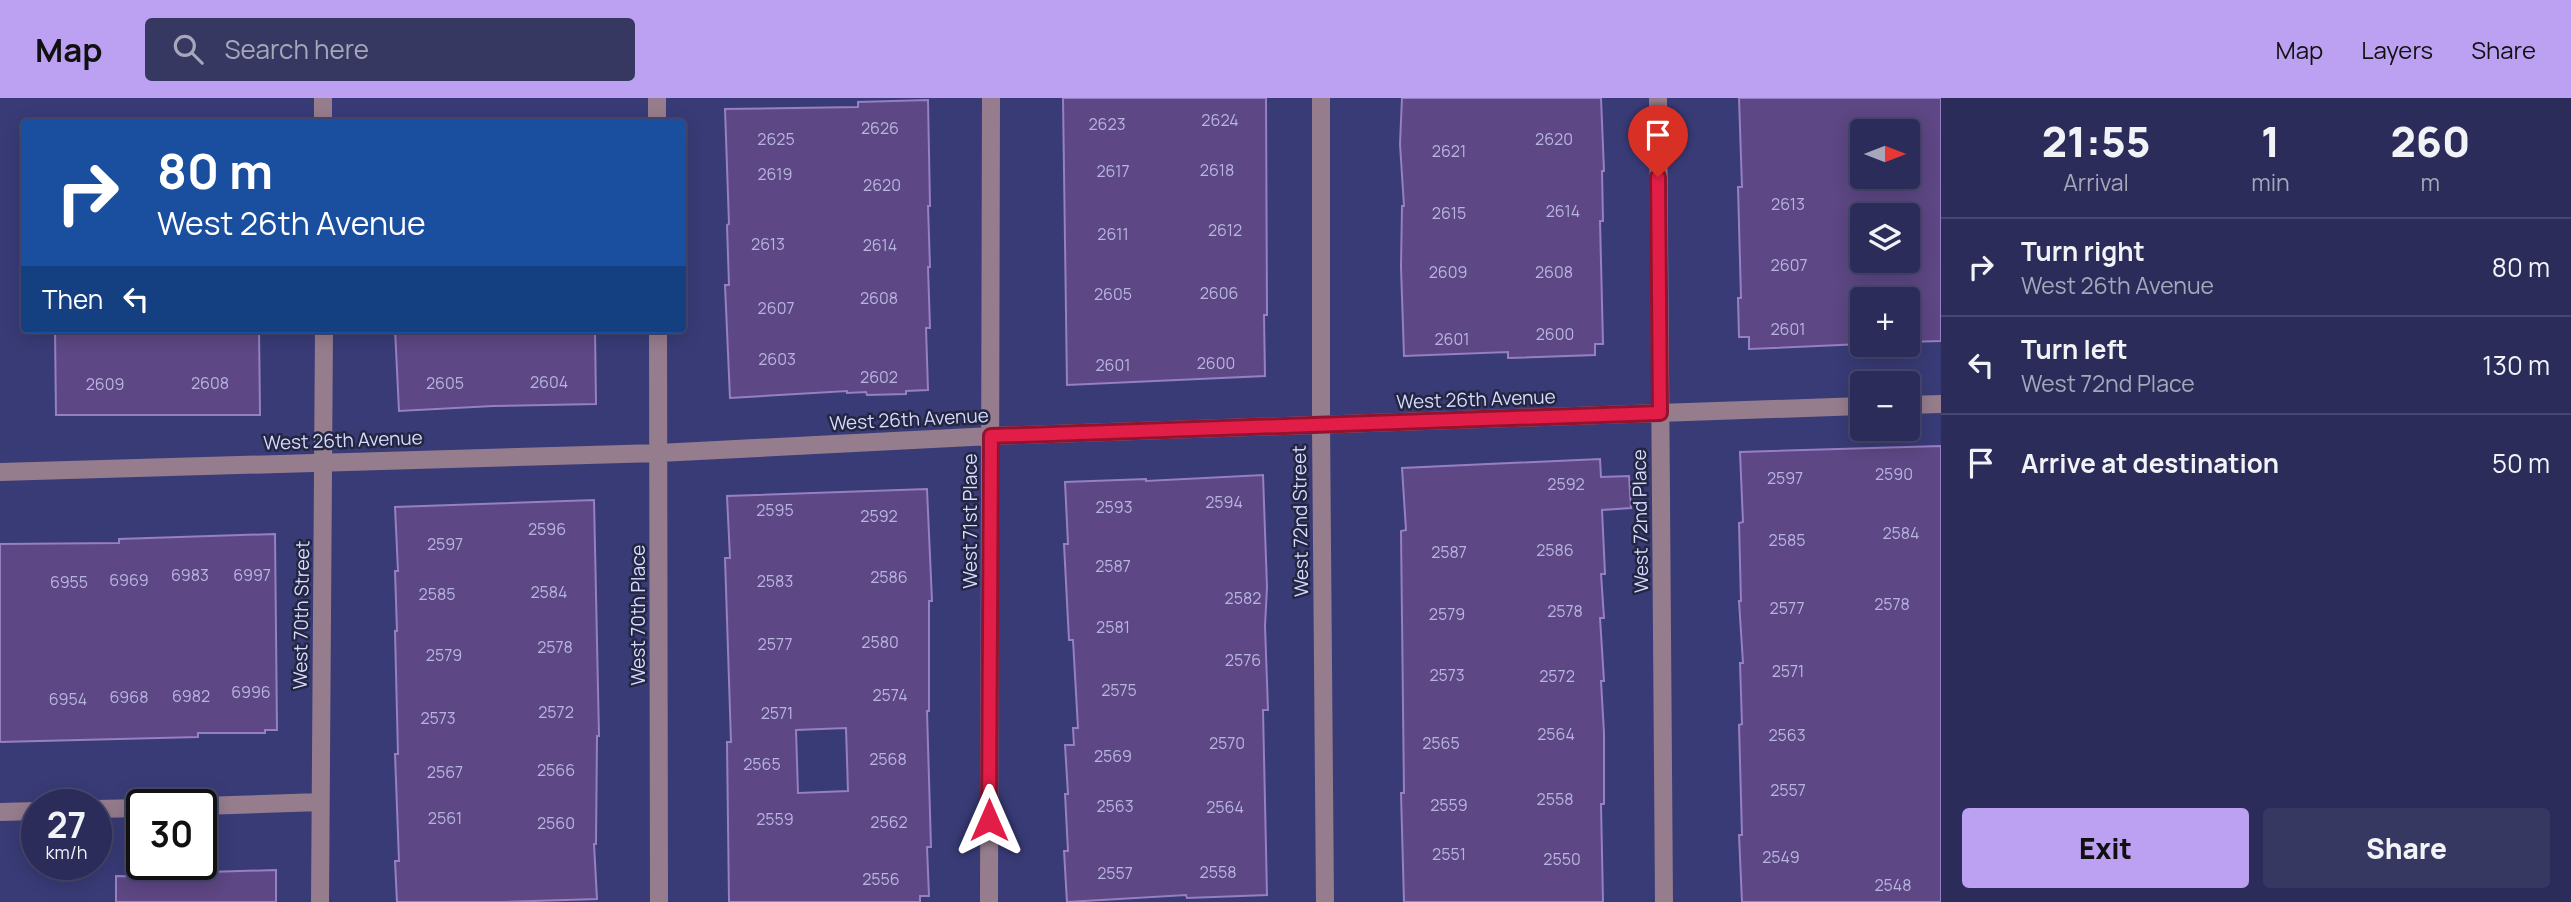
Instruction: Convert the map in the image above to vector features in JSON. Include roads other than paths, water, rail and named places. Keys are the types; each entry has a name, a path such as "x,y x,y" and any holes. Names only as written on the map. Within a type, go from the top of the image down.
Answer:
{"street":[{"path":"323,98 323,119"},
{"path":"657,98 657,119"},
{"name":"West 71st Place","path":"989,902 991,98"},
{"name":"West 72nd Street","path":"1321,98 1325,902"},
{"name":"West 72nd Place","path":"1658,98 1664,902"},
{"name":"West 70th Street","path":"320,902 324,333"},
{"name":"West 70th Place","path":"658,333 659,902"},
{"path":"1920,405 1941,404"},
{"name":"West 26th Avenue","path":"0,472 659,453 991,436 1850,406"},
{"path":"217,805 320,802"},
{"path":"0,812 21,811"}]}
